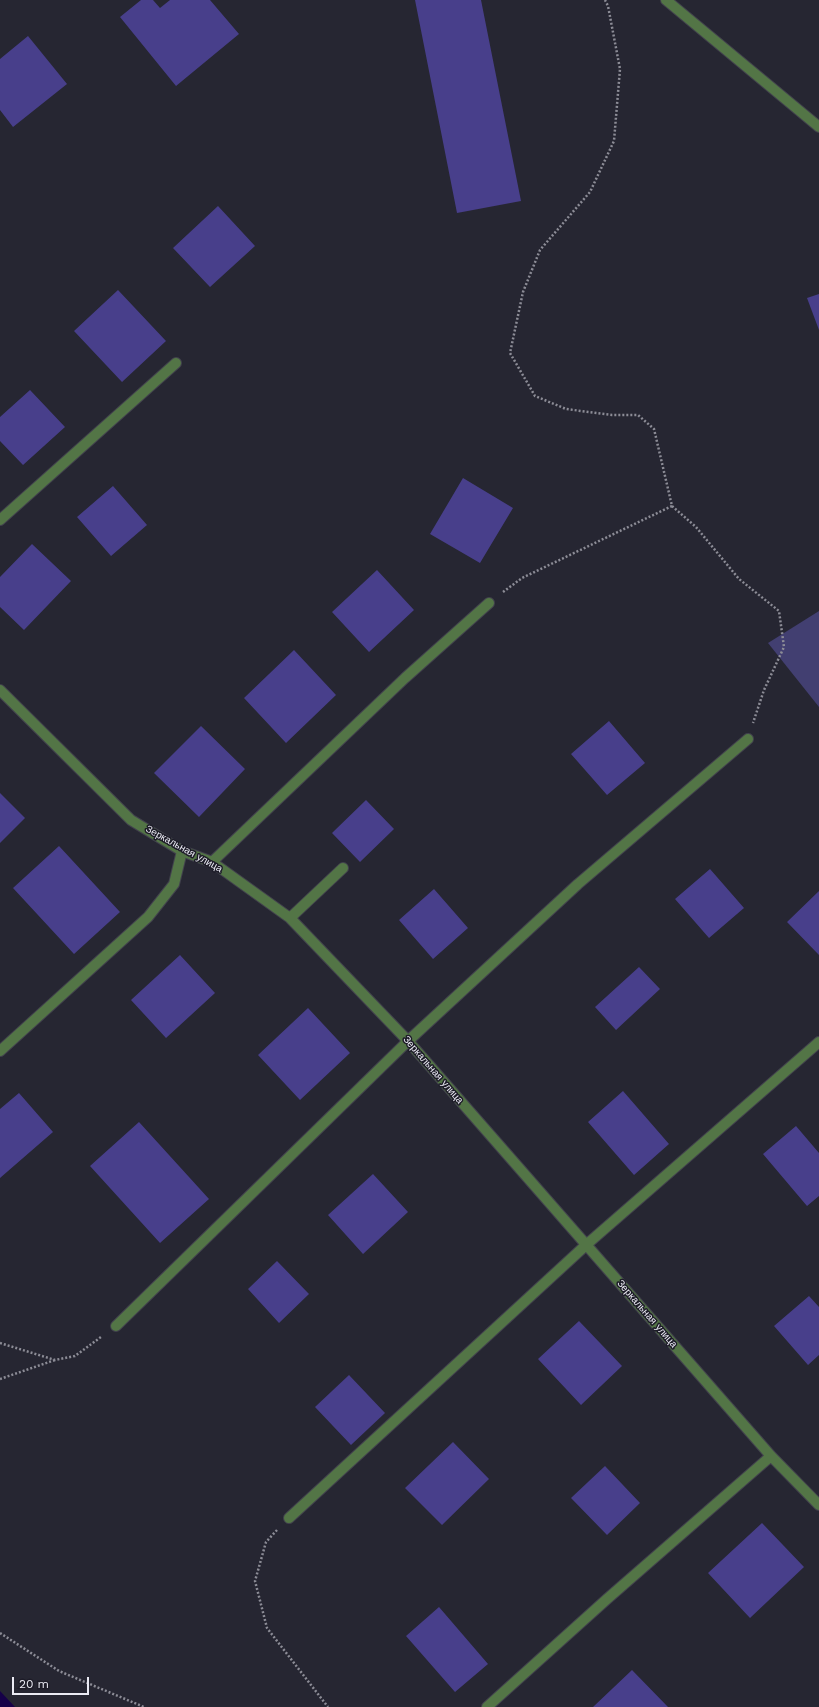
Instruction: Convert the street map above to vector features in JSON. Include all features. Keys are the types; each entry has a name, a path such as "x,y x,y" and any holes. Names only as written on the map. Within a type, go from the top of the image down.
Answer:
{"street":[{"path":"666,0 819,127"},
{"path":"0,520 176,363"},
{"path":"212,862 405,678 489,604"},
{"name":"Зеркальная улица","path":"0,690 132,820 182,850 212,862 290,918 408,1041 771,1456 819,1505"},
{"path":"116,1326 408,1041 578,884 748,739"},
{"path":"0,1051 148,917 174,884 182,850"},
{"path":"290,918 343,868"},
{"path":"289,1518 586,1245 819,1042"},
{"path":"487,1707 607,1599 771,1456"}],"path":[{"path":"605,0 608,6 620,69 614,141 590,192 540,250 522,292 510,353 535,396 566,409 612,415 638,415 654,429 672,506 696,527 739,579 779,611 784,647 764,690 748,739"},
{"path":"489,604 522,578 672,506"},
{"path":"0,1379 55,1360 75,1356 116,1326"},
{"path":"0,1343 55,1360"},
{"path":"289,1518 266,1542 256,1581 267,1628 328,1707"},
{"path":"0,1633 59,1672 144,1707"}],"shaded area":[{"path":"819,611 819,707 768,643"},
{"path":"0,1691 15,1707 0,1707"}],"building":[{"path":"141,0 153,0 160,8 170,0 210,0 239,34 176,86 120,17"},
{"path":"415,0 481,0 521,201 457,213"},
{"path":"28,36 67,84 13,127 0,110 0,59"},
{"path":"218,206 255,246 210,287 173,248"},
{"path":"118,290 166,341 122,382 74,331"},
{"path":"819,294 819,330 807,298"},
{"path":"30,390 65,427 23,465 0,441 0,417"},
{"path":"463,478 513,508 480,563 430,534"},
{"path":"113,486 147,525 111,556 77,517"},
{"path":"32,544 71,581 24,630 0,607 0,577"},
{"path":"377,570 414,610 369,652 332,612"},
{"path":"294,650 336,695 286,743 244,698"},
{"path":"609,721 645,763 607,795 571,754"},
{"path":"201,726 245,769 199,817 154,773"},
{"path":"0,793 25,818 0,843"},
{"path":"366,800 394,829 360,862 332,833"},
{"path":"59,846 120,912 74,954 13,888"},
{"path":"710,869 744,908 709,938 675,899"},
{"path":"434,889 468,928 433,959 399,920"},
{"path":"819,891 819,955 787,922"},
{"path":"180,955 215,993 166,1038 131,1000"},
{"path":"639,967 660,989 616,1030 595,1007"},
{"path":"308,1008 350,1053 300,1100 258,1055"},
{"path":"623,1091 669,1144 634,1175 588,1122"},
{"path":"19,1093 53,1132 0,1178 0,1109"},
{"path":"139,1122 209,1199 160,1243 90,1166"},
{"path":"796,1126 819,1153 819,1196 807,1206 763,1154"},
{"path":"373,1174 408,1212 363,1254 328,1215"},
{"path":"277,1261 309,1294 279,1323 248,1289"},
{"path":"809,1296 819,1307 819,1355 808,1365 774,1326"},
{"path":"579,1321 622,1366 581,1405 538,1359"},
{"path":"349,1375 385,1413 351,1445 315,1407"},
{"path":"453,1442 489,1479 442,1525 405,1488"},
{"path":"605,1466 640,1503 607,1535 571,1498"},
{"path":"762,1523 804,1567 750,1618 708,1573"},
{"path":"439,1607 488,1664 455,1692 406,1636"},
{"path":"632,1670 668,1707 593,1707"}]}
